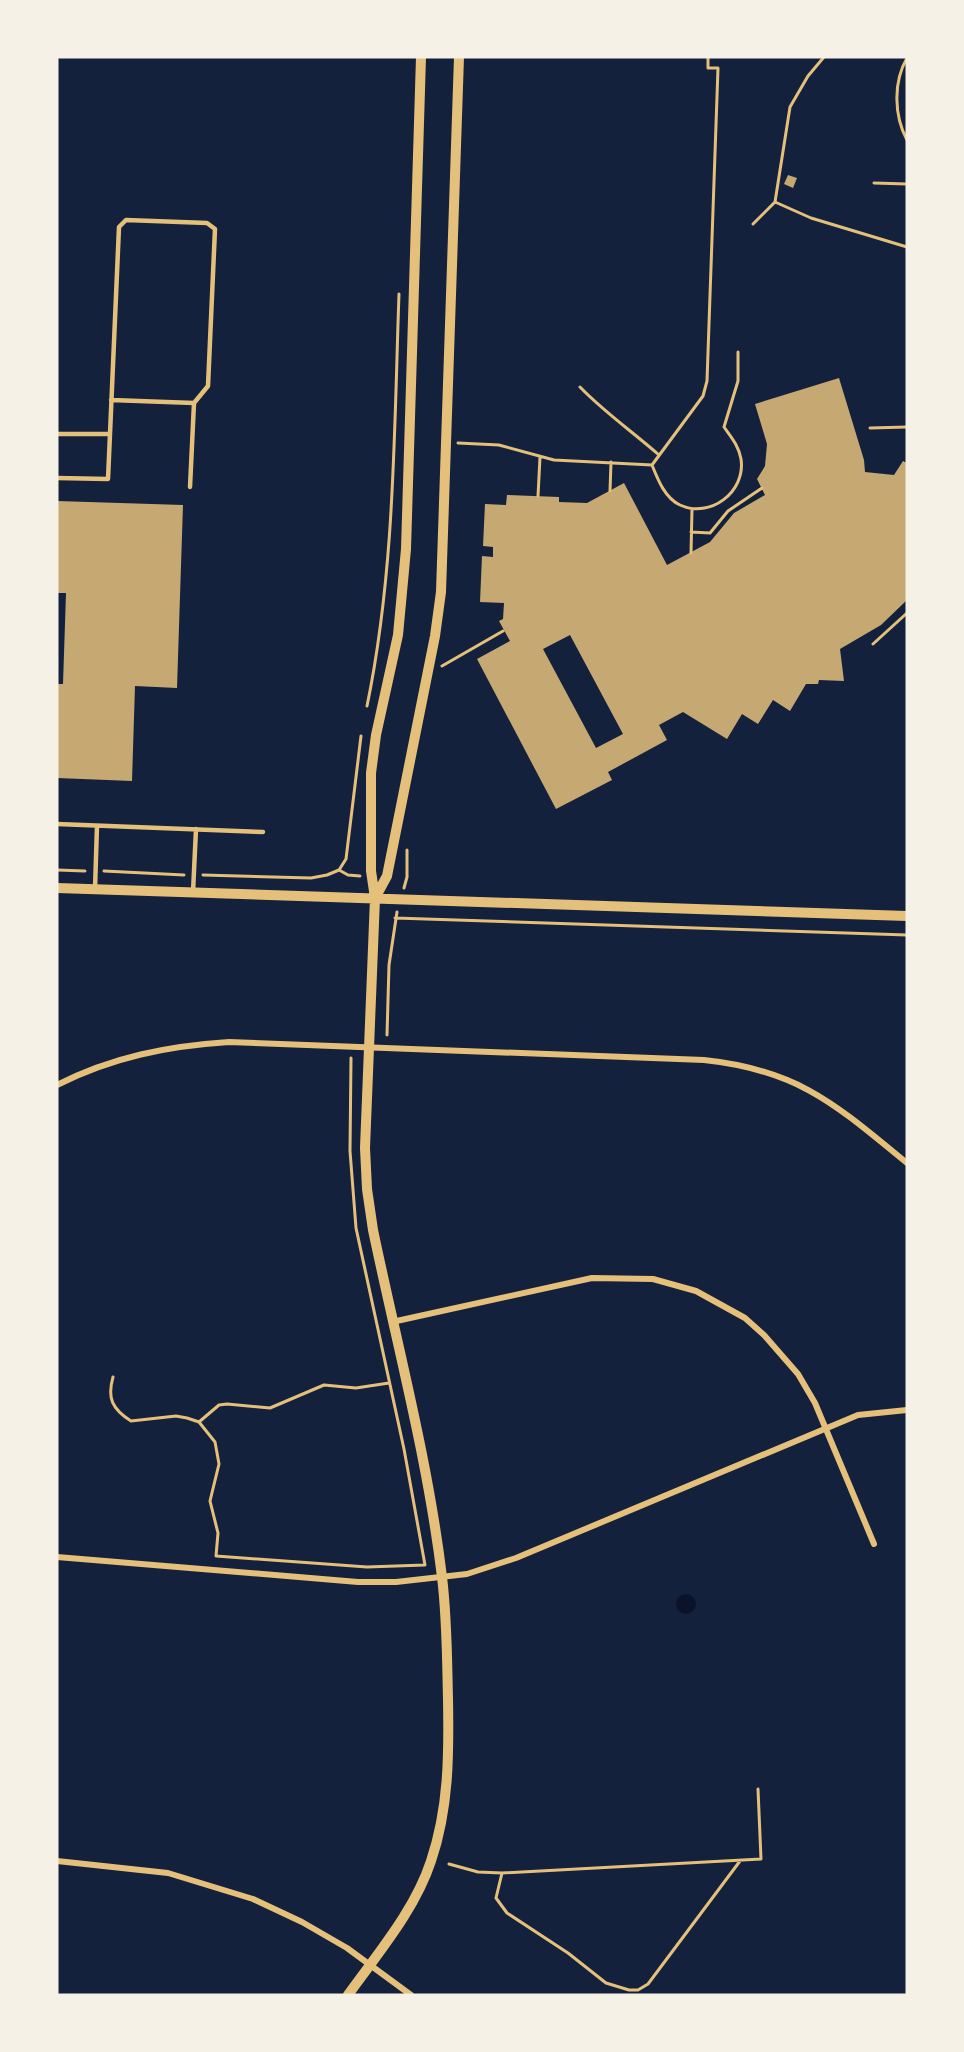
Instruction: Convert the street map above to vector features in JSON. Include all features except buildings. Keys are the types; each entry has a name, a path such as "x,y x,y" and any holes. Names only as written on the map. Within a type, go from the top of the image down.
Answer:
{"street":[{"path":"348,1995 402,1918 424,1879 444,1813 448,1742 447,1639 442,1577 427,1479 392,1322 367,1189 369,1047 375,898 371,871 371,773 376,735 398,634 406,549 422,57"},
{"path":"375,898 387,876 435,636 441,592 459,57"},
{"path":"57,888 907,916"},
{"path":"57,1085 104,1065 180,1046 229,1042 704,1060 749,1067 790,1079 826,1098 907,1163"},
{"path":"392,1322 592,1278 630,1276 670,1282 721,1303 764,1335 798,1374 812,1397 874,1544"},
{"path":"57,1557 358,1582 396,1582 467,1574 516,1558 825,1427 858,1415 907,1410"},
{"path":"57,1861 142,1869 197,1880 252,1899 302,1922 347,1948 411,1995"}],"lane":[{"path":"57,478 108,479 119,227 126,220 207,223 214,229 208,386 194,403 190,487"},
{"path":"111,400 194,403"},
{"path":"57,434 110,434"},
{"path":"57,824 263,832"},
{"path":"95,889 98,825"},
{"path":"193,892 196,829"}],"path":[{"path":"652,465 703,396 707,381 718,68 708,68 708,57"},
{"path":"753,224 775,202 790,107 808,76 824,57"},
{"path":"907,58 900,75 897,99 900,123 907,140"},
{"path":"874,183 907,184"},
{"path":"775,202 811,218 907,247"},
{"path":"366,711 381,634 389,571 399,285"},
{"path":"652,465 667,495 679,505 706,508 727,497 741,474 740,452 724,427 738,381 738,352"},
{"path":"580,387 596,404 625,425 659,455"},
{"path":"870,428 907,427"},
{"path":"457,443 499,445 540,457 652,465"},
{"path":"538,496 540,457"},
{"path":"610,491 611,462"},
{"path":"691,532 710,533 728,512 762,488"},
{"path":"691,553 692,508"},
{"path":"873,644 907,613"},
{"path":"441,667 503,631"},
{"path":"339,870 346,859 350,845 354,779 362,729"},
{"path":"387,1035 389,965 396,918 907,934"},
{"path":"113,1377 109,1397 114,1407 131,1421 176,1416 199,1422 215,1442 219,1464 210,1501 218,1533 216,1556 367,1567 425,1565"},
{"path":"199,1422 219,1405 235,1403 270,1408 324,1385 356,1388 389,1383"},
{"path":"449,1864 478,1872 502,1873 762,1860 758,1789"},
{"path":"502,1873 496,1898 507,1913 568,1953 606,1983 615,1988 638,1990 648,1984 740,1861"}],"water":[{"path":"686,1594 693,1597 696,1604 693,1611 686,1614 679,1611 676,1604 679,1597"}]}
